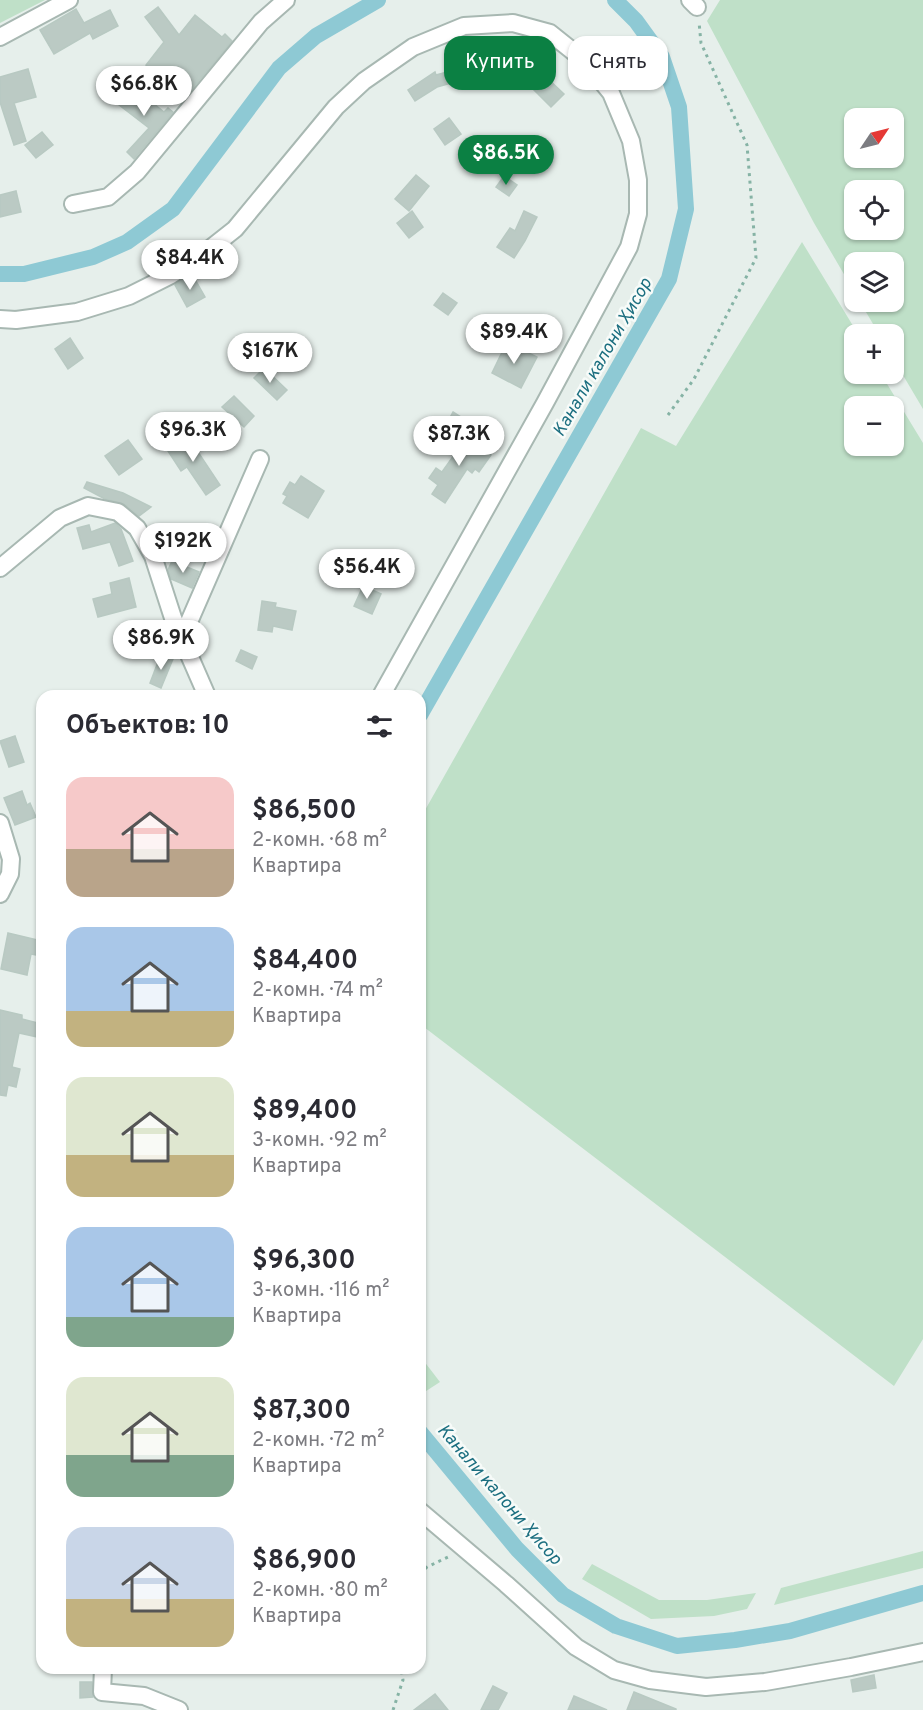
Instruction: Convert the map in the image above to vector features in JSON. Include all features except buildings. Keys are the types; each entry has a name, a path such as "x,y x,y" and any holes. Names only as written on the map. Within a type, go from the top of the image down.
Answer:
{"street":[{"path":"0,36 69,0"},
{"path":"73,204 108,196 137,172 261,22 286,0"},
{"path":"0,319 16,320 76,312 129,296 171,275 202,255 235,229 336,107 364,81 413,47 464,26 513,23 550,33 585,61 611,93 631,141 638,180 638,214 629,248 384,690"},
{"path":"182,638 260,459"},
{"path":"0,568 60,518 88,506 118,512 137,528 153,556 173,618 204,690"},
{"path":"0,823 11,859 10,874 0,894"},
{"path":"426,1516 576,1647 614,1670 650,1680 706,1687 765,1682 923,1652"},
{"path":"103,1674 102,1692 144,1696 179,1710"}],"path":[{"path":"668,415 693,378 756,258 747,145 701,43 693,3"},
{"path":"426,1568 465,1549"},
{"path":"393,1710 403,1680 402,1674"}],"green space":[{"path":"0,0 45,0 0,23"},
{"path":"720,0 923,0 923,409 904,377 904,324 873,324 866,312 904,312 904,252 844,252 844,274 814,223 707,21"},
{"path":"802,242 852,324 844,324 844,384 887,384 894,396 844,396 844,456 904,456 904,412 923,443 923,1339 894,1386 426,1029 426,808 641,428 676,446"},
{"path":"426,1364 440,1382 426,1391"},
{"path":"923,1551 923,1568 774,1605 781,1588"},
{"path":"592,1564 659,1600 707,1600 756,1593 747,1609 714,1616 651,1619 582,1579"}],"waterway":[{"name":"Канали калони Ҳисор","path":"0,274 24,274 93,257 127,242 173,209 279,68 316,36 378,0"},
{"name":"Канали калони Ҳисор","path":"426,704 669,279 686,209 679,107 662,57 636,21 615,0"},
{"name":"Канали калони Ҳисор","path":"426,1439 517,1549 563,1595 616,1626 677,1646 790,1631 923,1593"}]}
